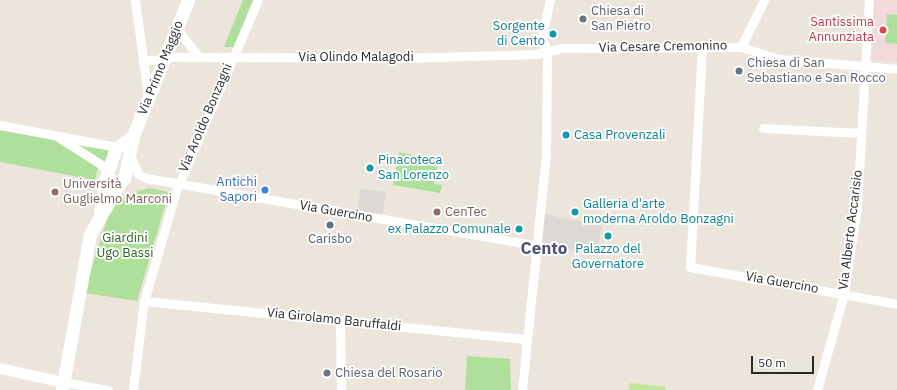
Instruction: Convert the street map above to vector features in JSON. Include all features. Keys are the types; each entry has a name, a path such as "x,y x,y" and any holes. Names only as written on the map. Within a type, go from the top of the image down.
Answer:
{"main road":[{"name":"Via Primo Maggio","path":"127,147 188,0"},
{"path":"62,386 85,253 99,214 108,173 127,147"},
{"path":"99,214 122,181 127,147"},
{"path":"108,173 112,184 122,181"}],"street":[{"path":"135,0 148,97"},
{"name":"Via Aroldo Bonzagni","path":"133,390 144,301 179,183 258,0"},
{"path":"522,390 525,339 546,153 547,52 543,29 550,0"},
{"path":"742,46 764,0"},
{"name":"Via Alberto Accarisio","path":"817,390 844,293 857,207 862,66 869,0"},
{"path":"176,29 198,56"},
{"name":"Via Cesare Cremonino","path":"547,52 563,48 742,46 779,59 897,69"},
{"name":"Via Guercino","path":"702,47 690,267 844,293 897,304"},
{"name":"Via Olindo Malagodi","path":"143,60 198,56 404,58 547,52"},
{"path":"0,125 127,147 138,174 122,181"},
{"path":"763,128 860,133"},
{"path":"53,134 108,173"},
{"name":"Via Guercino","path":"138,174 179,183 535,245"},
{"name":"Via Girolamo Baruffaldi","path":"144,301 340,322 525,339"},
{"path":"340,322 341,390"},
{"path":"0,368 62,386 108,390"}],"shaded area":[{"name":"Santissima Annunziata","path":"872,0 897,0 897,62 867,59"},
{"path":"361,189 386,192 381,220 356,215"},
{"path":"539,213 602,226 597,253 535,245"}],"green space":[{"path":"243,0 253,0 234,47 224,47"},
{"path":"887,14 897,15 897,44 885,43"},
{"path":"0,130 57,140 98,168 95,180 0,162"},
{"path":"73,145 108,150 107,160 104,163"},
{"path":"399,152 423,157 422,164 437,167 434,184 442,185 440,193 393,185"},
{"name":"Giardini Ugo Bassi","path":"149,188 169,192 137,301 84,293 107,219 117,203 131,193"},
{"path":"467,356 510,359 511,390 465,390"},
{"path":"630,383 666,387 665,390 629,390"}],"place":[{"name":"Chiesa di San Pietro","path":"583,19"},
{"name":"Santissima Annunziata","path":"883,30"},
{"name":"Sorgente di Cento","path":"553,34"},
{"name":"Chiesa di San Sebastiano e San Rocco","path":"739,71"},
{"name":"Casa Provenzali","path":"566,135"},
{"name":"Pinacoteca San Lorenzo","path":"370,168"},
{"name":"Antichi Sapori","path":"265,190"},
{"name":"Università Guglielmo Marconi","path":"55,192"},
{"name":"CenTec","path":"437,212"},
{"name":"Galleria d'arte moderna Aroldo Bonzagni","path":"575,212"},
{"name":"Carisbo","path":"330,225"},
{"name":"ex Palazzo Comunale","path":"519,229"},
{"name":"Palazzo del Governatore","path":"608,236"},
{"name":"Chiesa del Rosario","path":"327,373"}],"district":[{"name":"Cento","path":"544,249"}]}
